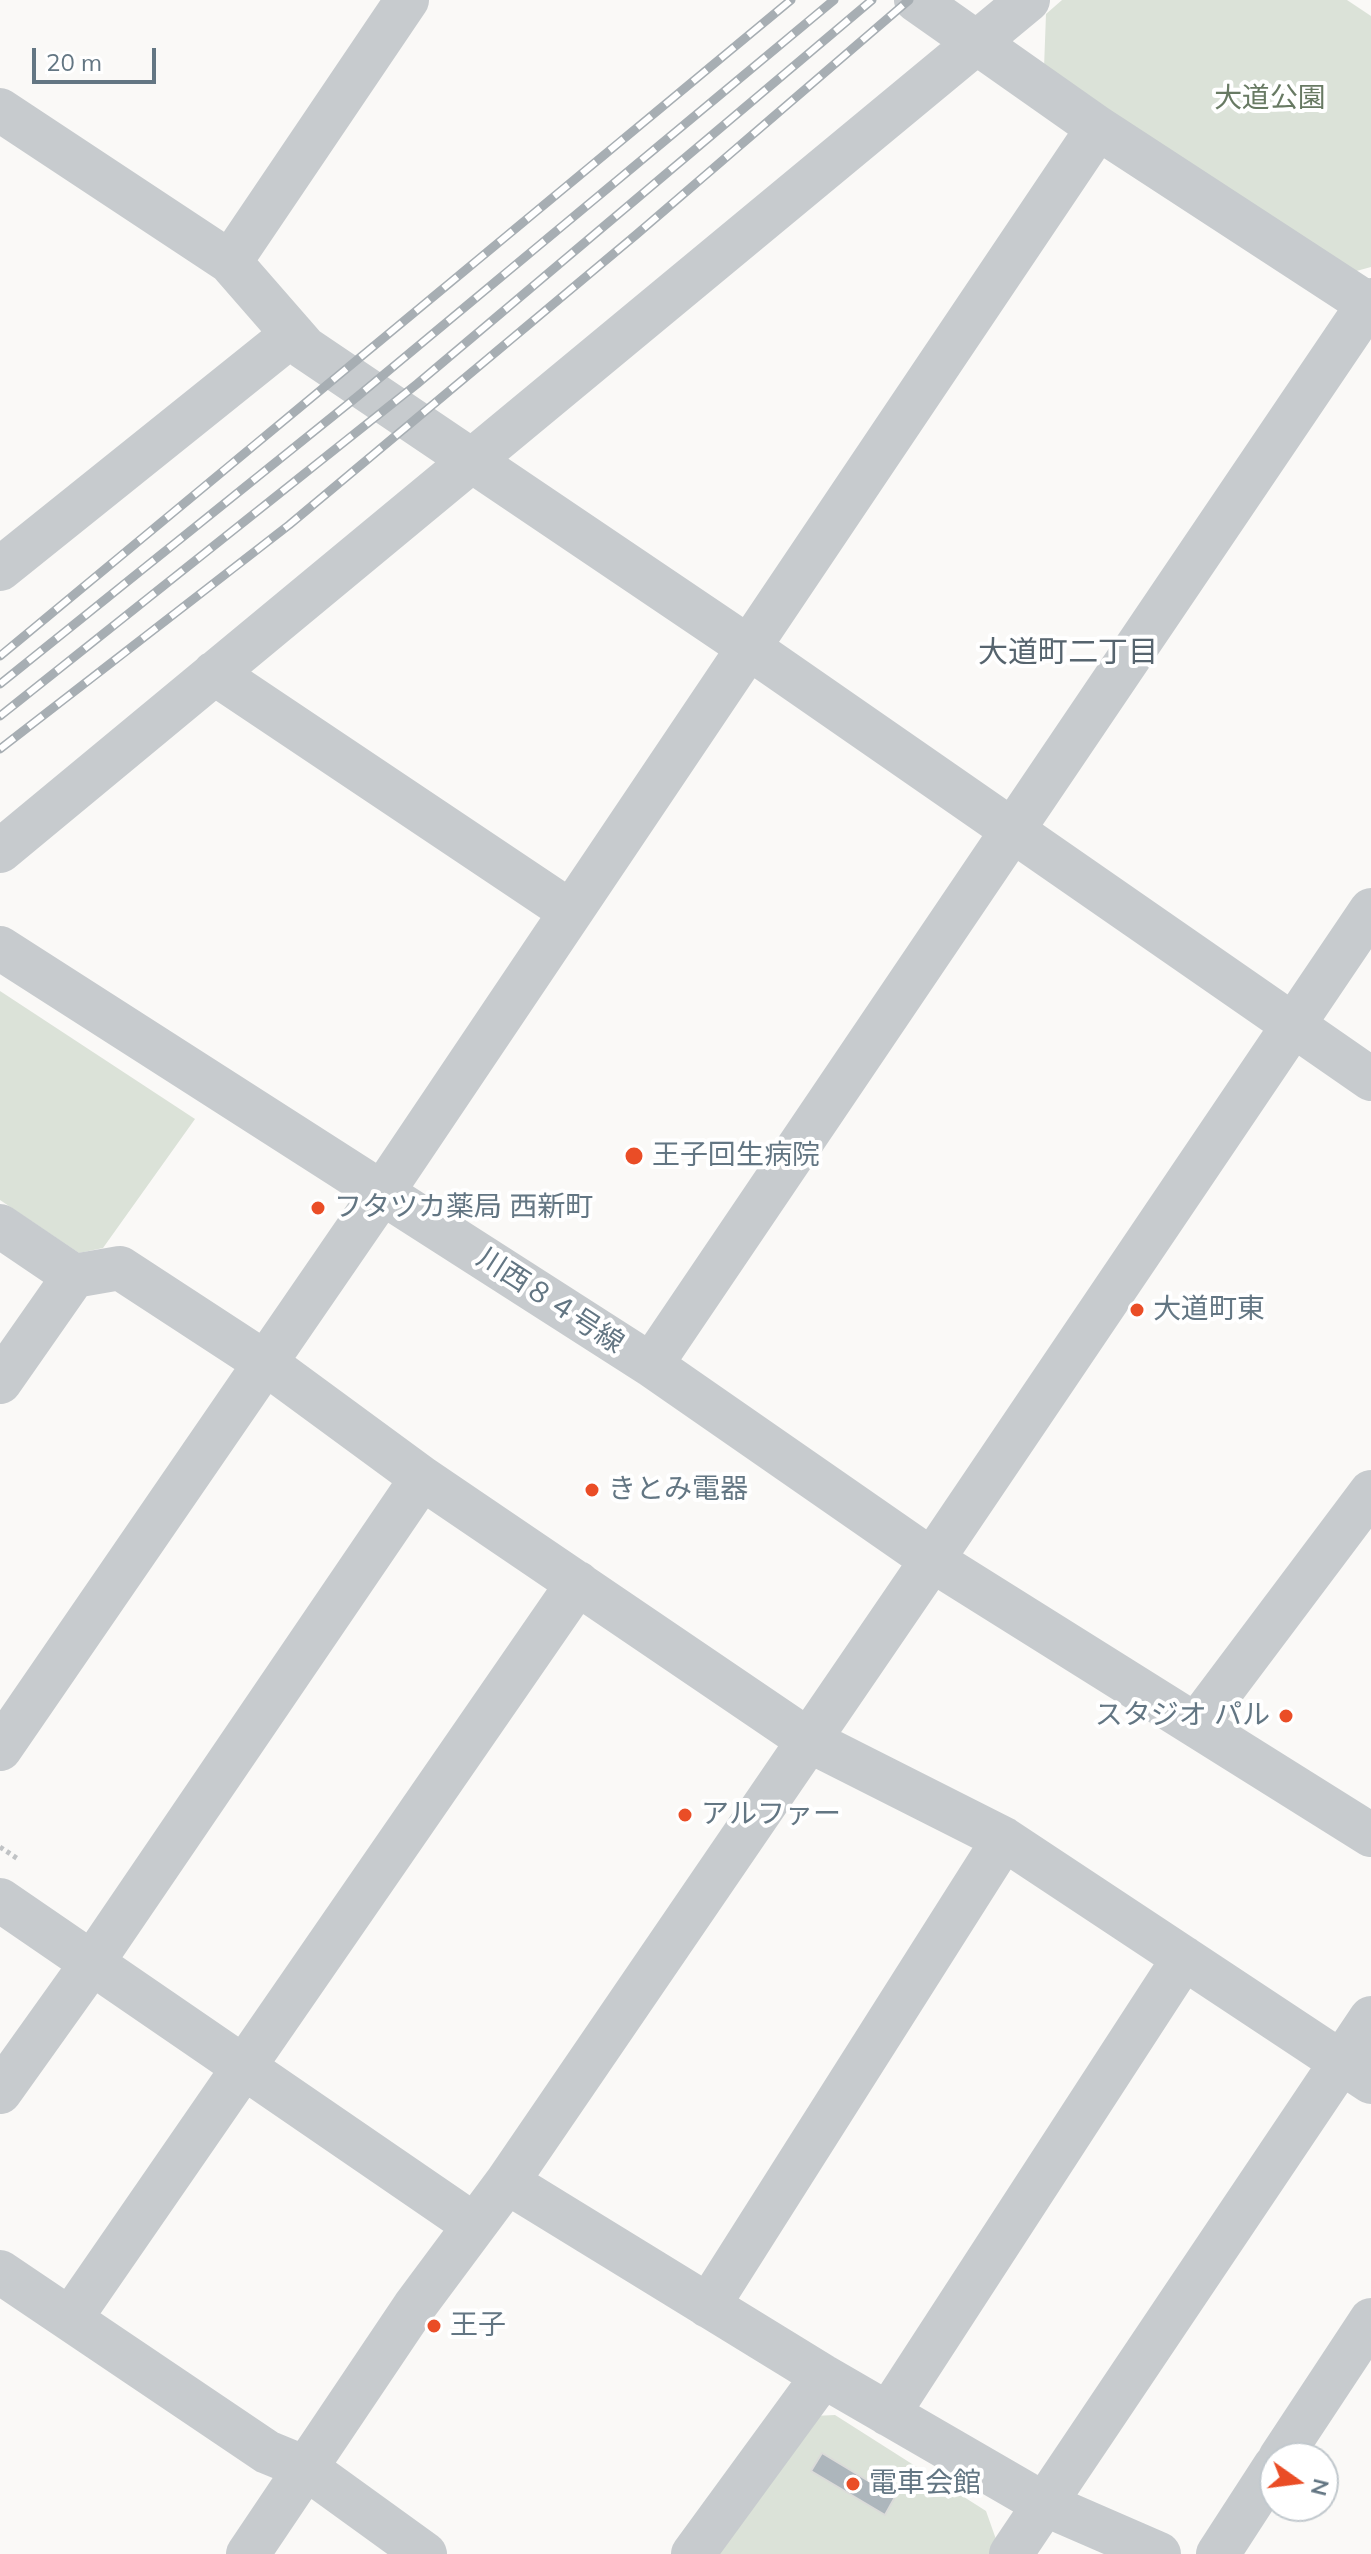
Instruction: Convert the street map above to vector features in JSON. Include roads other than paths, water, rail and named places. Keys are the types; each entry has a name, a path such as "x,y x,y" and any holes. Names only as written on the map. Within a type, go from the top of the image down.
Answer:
{"street":[{"path":"230,262 407,0"},
{"path":"651,1365 1370,303 1098,128 916,0"},
{"path":"0,851 1028,0"},
{"path":"0,110 230,262 305,348 748,647 1371,1079"},
{"path":"0,1749 382,1193 1098,128"},
{"path":"0,569 293,334"},
{"path":"214,673 571,912"},
{"path":"248,2554 414,2307 507,2182 932,1560 1371,910"},
{"name":"川西８４号線","path":"0,948 651,1365 932,1560 1371,1835"},
{"path":"0,1226 74,1276 120,1268 264,1362 422,1478 808,1740 1004,1839 1357,2073"},
{"path":"0,1382 74,1276"},
{"path":"0,2092 92,1963 422,1478"},
{"path":"1196,1725 1371,1492"},
{"path":"70,2319 242,2065 578,1583"},
{"path":"708,2306 1004,1839"},
{"path":"0,1900 474,2225"},
{"path":"888,2414 1184,1958"},
{"path":"1011,2554 1044,2504 1357,2073 1371,2018"},
{"path":"507,2182 823,2376 1044,2504 1159,2554"},
{"path":"0,2272 267,2452 306,2468 425,2554"},
{"path":"1291,2442 1371,2320"},
{"path":"693,2554 823,2376"},
{"path":"1218,2554 1259,2491"}],"railway":[{"path":"0,656 791,0"},
{"path":"0,684 358,396 834,0"},
{"path":"0,716 417,384 872,0"},
{"path":"0,749 289,525 637,234 909,0"}],"place":[{"name":"王子回生病院","path":"634,1156"},
{"name":"フタツカ薬局 西新町","path":"318,1208"},
{"name":"大道町東","path":"1137,1310"},
{"name":"きとみ電器","path":"592,1490"},
{"name":"スタジオ パル","path":"1286,1716"},
{"name":"アルファー","path":"685,1815"},
{"name":"王子","path":"434,2326"},
{"name":"電車会館","path":"853,2484"}],"district":[{"name":"大道町二丁目","path":"1068,653"}],"park label":[{"name":"大道公園","path":"1270,99"}]}
